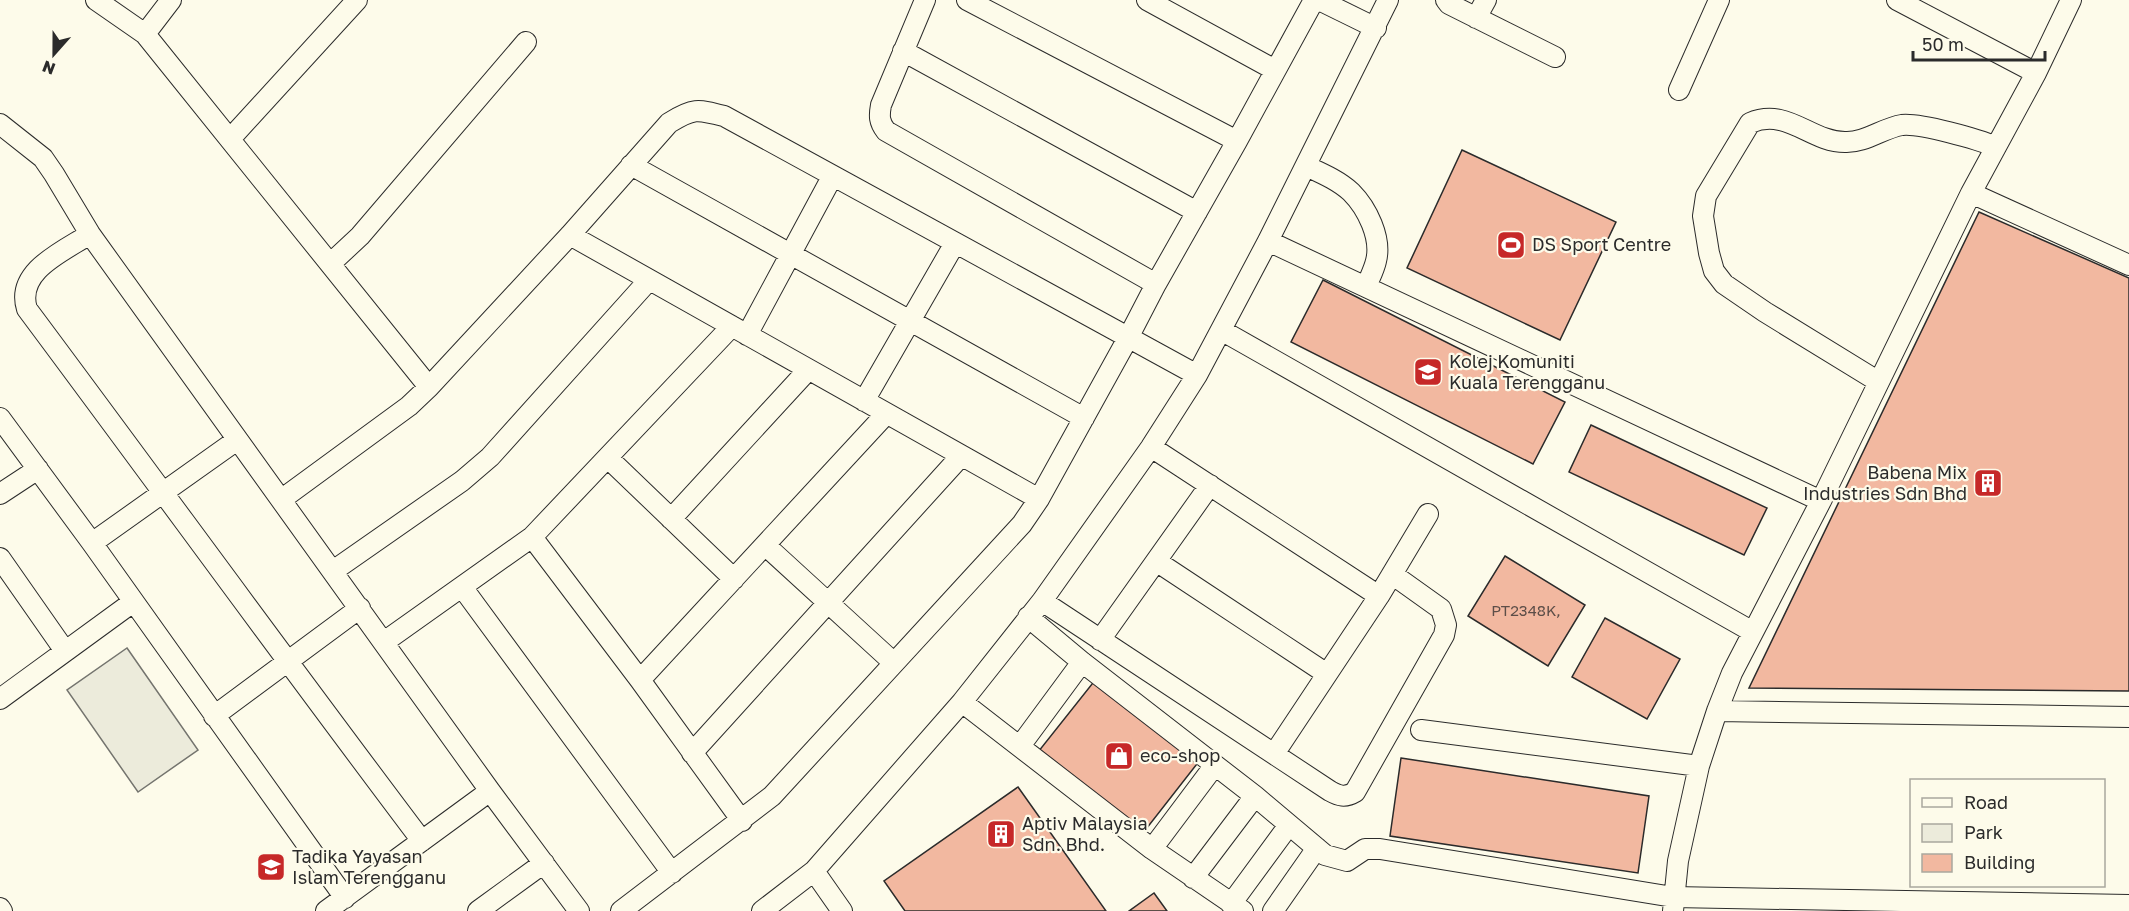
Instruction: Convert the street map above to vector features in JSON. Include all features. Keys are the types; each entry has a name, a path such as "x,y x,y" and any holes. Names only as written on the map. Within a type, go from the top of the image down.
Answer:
{"street":[{"path":"96,0 145,34 429,387"},
{"path":"145,34 171,0"},
{"path":"230,140 357,0"},
{"path":"925,0 881,105 879,117 881,125 886,131 1156,284"},
{"path":"967,0 999,8 1237,141"},
{"path":"1147,0 1275,70"},
{"path":"621,911 772,796 1022,524 1039,499 1314,0"},
{"path":"1319,0 1376,28"},
{"path":"762,911 814,871 962,702 1042,601 1151,447 1197,375 1268,242 1388,0"},
{"path":"1446,0 1449,4 1555,57"},
{"path":"1476,18 1486,0"},
{"path":"1679,90 1719,0"},
{"path":"1897,0 2036,73"},
{"path":"1673,904 1678,861 1699,766 1717,711 1747,644 1821,501 1971,192 2036,73 2071,0"},
{"path":"330,264 360,236 526,42"},
{"path":"903,51 1197,212"},
{"path":"282,499 409,406 429,387 570,235 669,123 687,112 702,110 723,116 1197,375"},
{"path":"1879,382 1724,284 1714,272 1709,254 1703,216 1706,196 1750,123 1761,118 1774,117 1831,140 1846,142 1903,125 1978,140 1996,147"},
{"path":"0,124 43,158 90,234 490,791 579,911"},
{"path":"632,165 1084,418"},
{"path":"1306,166 1330,177 1351,192 1372,226 1377,242 1377,259 1366,288"},
{"path":"384,642 532,537 608,458 739,331 790,254 832,177"},
{"path":"1971,192 2129,265"},
{"path":"90,234 39,269 26,288 24,299 27,309 422,841"},
{"path":"570,235 1039,499"},
{"path":"1268,242 1821,501"},
{"path":"864,401 955,243"},
{"path":"333,571 462,481 490,457 649,280"},
{"path":"1221,330 1747,644"},
{"path":"671,519 808,370"},
{"path":"640,680 886,414"},
{"path":"0,418 345,898"},
{"path":"92,543 237,440"},
{"path":"1151,447 1379,596"},
{"path":"693,753 961,456"},
{"path":"608,458 734,579"},
{"path":"0,494 38,469"},
{"path":"1100,640 1210,485"},
{"path":"1274,754 1379,596 1428,514"},
{"path":"532,537 640,680 741,821"},
{"path":"765,545 894,663"},
{"path":"0,558 65,651"},
{"path":"1156,561 1327,674"},
{"path":"1042,601 1274,754 1339,795 1348,796 1355,792 1444,635 1446,625 1441,609 1392,574"},
{"path":"462,587 672,873"},
{"path":"1,696 133,602"},
{"path":"214,716 360,608"},
{"path":"1028,618 1255,796 1325,855 1338,860 1347,861 1365,849 1380,849 1673,904 2129,905"},
{"path":"1020,746 1082,662"},
{"path":"962,702 1152,849 1237,907 1289,825"},
{"path":"1717,711 2129,717"},
{"path":"1421,730 1699,766"},
{"path":"1152,849 1215,765"},
{"path":"326,911 490,791"},
{"path":"1193,878 1255,796"},
{"path":"1273,911 1317,848"},
{"path":"478,911 544,863"},
{"path":"814,871 842,911"}],"green space":[{"path":"127,648 198,750 138,792 67,690"}],"building":[{"name":"DS Sport Centre","path":"1462,150 1616,222 1560,340 1407,268"},
{"name":"Babena Mix Industries Sdn Bhd","path":"1979,212 2129,278 2129,691 1749,688"},
{"name":"Kolej Komuniti Kuala Terengganu","path":"1323,280 1565,402 1533,464 1291,342"},
{"path":"1591,425 1767,508 1744,555 1569,472"},
{"path":"1505,556 1585,605 1548,666 1468,616"},
{"path":"1605,618 1680,659 1647,719 1572,677"},
{"name":"eco-shop","path":"1096,679 1200,760 1143,833 1038,752"},
{"path":"1401,758 1649,796 1638,873 1390,836"},
{"name":"Aptiv Malaysia Sdn. Bhd.","path":"1018,787 1106,911 905,911 884,881"},
{"name":"Aptiv Malaysia Sdn. Bhd.","path":"1154,893 1167,911 1129,911"}],"place":[{"name":"DS Sport Centre","path":"1511,245"},
{"name":"Kolej Komuniti Kuala Terengganu","path":"1428,372"},
{"name":"Babena Mix Industries Sdn Bhd","path":"1988,483"},
{"name":"eco-shop","path":"1119,756"},
{"name":"Aptiv Malaysia Sdn. Bhd.","path":"1001,834"},
{"name":"Tadika Yayasan Islam Terengganu","path":"271,867"}]}
